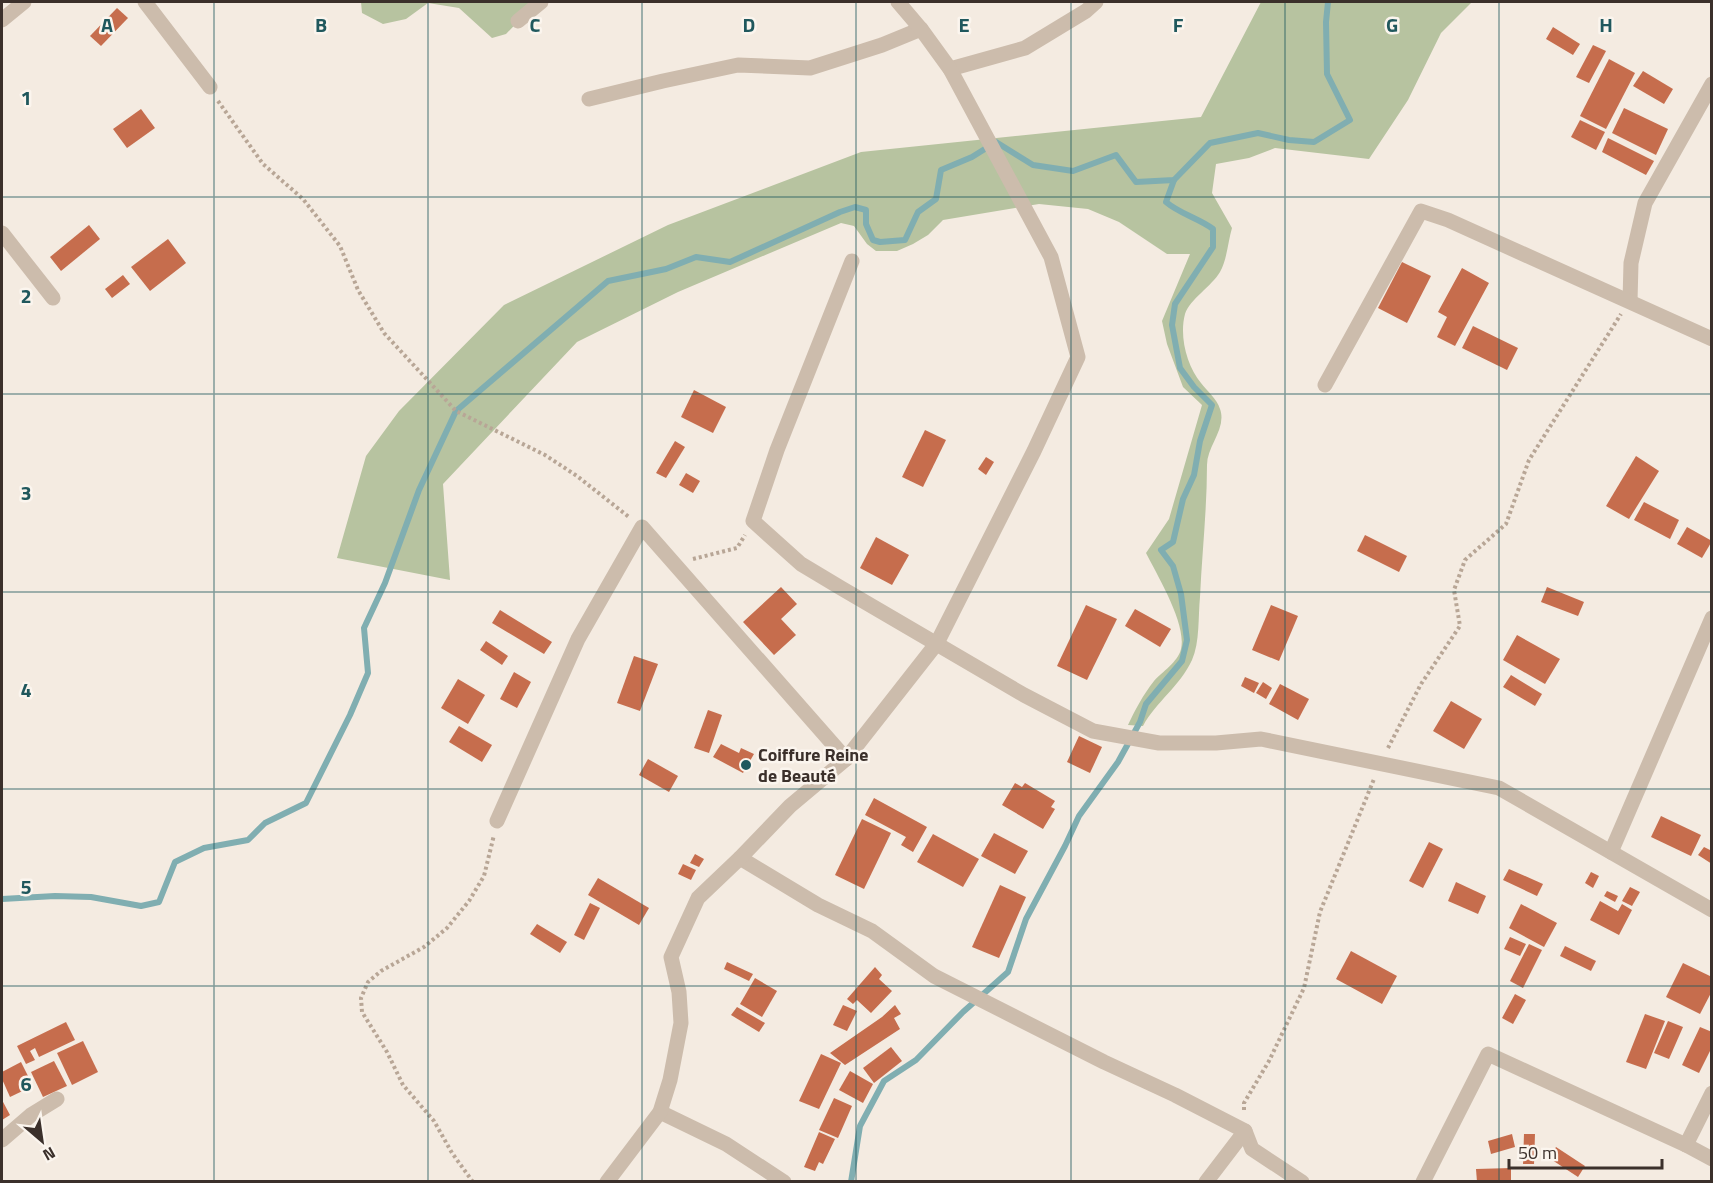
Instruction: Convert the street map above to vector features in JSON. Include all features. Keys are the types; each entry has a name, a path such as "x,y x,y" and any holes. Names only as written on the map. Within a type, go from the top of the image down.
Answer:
{"street":[{"path":"2,20 24,2"},
{"path":"145,2 210,87"},
{"path":"518,21 541,2"},
{"path":"607,1182 660,1112 670,1080 681,1023 679,992 671,957 698,898 790,806 846,759 936,643 1034,451 1078,357 1051,257 950,69 898,2"},
{"path":"950,69 1025,48 1086,11 1096,2"},
{"path":"590,99 738,65 810,68 882,45 921,29"},
{"path":"1629,301 1631,263 1645,203 1712,84"},
{"path":"1325,385 1421,211 1448,220 1712,339"},
{"path":"2,233 53,298"},
{"path":"852,261 777,450 753,521 801,564 1024,695 1093,731 1159,743 1216,743 1262,739 1499,788 1712,910"},
{"path":"497,821 578,639 642,527 846,759"},
{"path":"1611,852 1712,618"},
{"path":"740,858 818,905 872,930 934,976 1245,1131 1252,1149 1302,1182"},
{"path":"1423,1182 1488,1054 1712,1159"},
{"path":"1686,1145 1712,1093"},
{"path":"2,1140 31,1115 57,1099"},
{"path":"660,1112 726,1144 784,1182"},
{"path":"1206,1182 1245,1131"}],"path":[{"path":"210,87 223,110 263,164 303,199 340,246 358,291 384,333 456,411 545,455 577,476 642,527"},
{"path":"1245,1131 1244,1102 1269,1061 1304,988 1320,912 1380,764 1421,684 1460,626 1454,590 1466,560 1506,524 1529,460 1629,301"},
{"path":"674,564 737,548 753,521"},
{"path":"473,1182 452,1153 434,1121 403,1085 387,1052 362,1012 361,998 368,982 381,971 424,947 447,928 470,901 484,876 497,821"}],"green space":[{"path":"361,2 537,2 506,34 492,38 459,8 428,3 406,19 383,24 362,13"},
{"path":"1261,2 1472,2 1441,33 1408,100 1369,159 1275,148 1249,158 1216,164 1212,193 1232,228 1222,267 1188,308 1183,323 1188,360 1196,376 1217,402 1221,416 1219,430 1207,465 1198,637 1195,653 1187,669 1143,726 1128,725 1150,686 1179,654 1182,639 1175,613 1146,553 1169,519 1202,405 1183,387 1167,344 1162,321 1190,254 1167,254 1119,222 1088,209 1039,204 943,220 928,235 897,251 876,251 867,244 854,226 841,223 678,292 577,342 443,484 450,580 337,558 366,456 399,411 504,305 668,225 861,152 1201,117"}],"building":[{"path":"117,8 128,18 101,46 90,36"},
{"path":"1553,27 1580,44 1573,55 1546,39"},
{"path":"1593,45 1606,51 1589,83 1576,77"},
{"path":"1609,59 1635,73 1606,129 1580,116"},
{"path":"1643,71 1673,89 1664,104 1633,86"},
{"path":"1624,108 1668,129 1656,155 1612,133"},
{"path":"141,109 155,128 127,148 113,129"},
{"path":"1580,120 1605,132 1596,150 1571,137"},
{"path":"1608,138 1654,161 1646,175 1602,152"},
{"path":"89,225 100,239 61,271 50,257"},
{"path":"168,239 186,263 150,291 131,267"},
{"path":"1402,262 1431,276 1407,323 1378,308"},
{"path":"1462,268 1489,283 1455,346 1437,337 1447,317 1438,312"},
{"path":"123,275 130,284 112,298 105,289"},
{"path":"1473,326 1518,348 1507,370 1462,348"},
{"path":"694,390 726,407 713,433 681,417"},
{"path":"925,430 946,440 923,487 902,477"},
{"path":"675,441 685,447 666,478 656,473"},
{"path":"1636,456 1659,471 1629,519 1606,506"},
{"path":"986,457 994,462 986,475 978,469"},
{"path":"686,473 700,481 693,493 679,485"},
{"path":"1644,502 1679,520 1670,539 1634,520"},
{"path":"1687,527 1712,541 1702,558 1677,544"},
{"path":"1365,535 1407,556 1399,572 1357,551"},
{"path":"876,537 909,555 892,585 860,568"},
{"path":"781,587 797,604 781,619 796,635 774,655 743,622"},
{"path":"1547,587 1584,602 1578,616 1541,602"},
{"path":"1086,605 1117,619 1087,680 1057,666"},
{"path":"1271,605 1298,616 1279,661 1252,650"},
{"path":"1135,609 1171,629 1160,647 1125,626"},
{"path":"500,610 552,642 544,654 492,623"},
{"path":"1517,635 1560,659 1545,684 1503,660"},
{"path":"486,641 508,656 502,665 480,650"},
{"path":"634,656 658,664 640,711 617,703"},
{"path":"514,672 531,682 517,708 500,699"},
{"path":"1511,675 1542,694 1535,706 1503,687"},
{"path":"1245,677 1259,683 1254,693 1241,686"},
{"path":"458,679 485,695 468,724 441,708"},
{"path":"1263,682 1272,688 1266,699 1256,693"},
{"path":"1280,684 1309,699 1298,720 1269,704"},
{"path":"1451,701 1482,719 1464,749 1433,731"},
{"path":"708,710 722,715 709,753 694,748"},
{"path":"459,726 492,745 482,762 449,742"},
{"path":"1079,736 1102,747 1090,773 1067,762"},
{"path":"721,744 739,753 741,748 754,754 743,773 713,757"},
{"path":"648,759 678,776 669,792 639,775"},
{"path":"1015,783 1022,787 1025,783 1055,801 1051,807 1055,809 1043,829 1002,805"},
{"path":"874,798 927,827 913,852 901,845 906,837 865,815"},
{"path":"1661,816 1701,835 1691,856 1651,837"},
{"path":"862,819 891,833 864,889 835,875"},
{"path":"994,833 1028,851 1015,874 981,856"},
{"path":"933,834 979,859 963,887 917,862"},
{"path":"1429,842 1443,849 1423,888 1409,881"},
{"path":"1704,847 1712,851 1712,864 1698,855"},
{"path":"695,854 704,859 699,867 690,863"},
{"path":"683,864 696,870 691,880 678,874"},
{"path":"1509,869 1543,884 1537,896 1503,880"},
{"path":"1591,872 1599,876 1593,888 1585,883"},
{"path":"598,878 649,908 639,925 588,895"},
{"path":"1456,882 1486,896 1478,914 1448,901"},
{"path":"1000,885 1026,897 999,958 972,947"},
{"path":"1630,887 1640,892 1632,906 1622,901"},
{"path":"1607,891 1618,896 1615,902 1604,896"},
{"path":"1600,901 1618,911 1622,904 1632,910 1619,935 1590,920"},
{"path":"590,903 600,908 584,940 574,935"},
{"path":"1521,904 1557,923 1544,947 1509,928"},
{"path":"537,924 567,942 560,953 530,934"},
{"path":"1510,937 1526,944 1520,956 1504,949"},
{"path":"1529,944 1542,950 1523,988 1510,981"},
{"path":"1565,946 1596,961 1591,971 1560,956"},
{"path":"1351,951 1397,976 1382,1004 1336,979"},
{"path":"727,962 753,974 749,981 724,969"},
{"path":"1683,963 1712,977 1712,991 1700,1014 1666,997"},
{"path":"875,967 882,975 879,979 892,991 871,1013 857,1000 853,1004 847,999"},
{"path":"755,978 777,991 762,1017 740,1004"},
{"path":"1515,994 1526,1000 1513,1024 1502,1018"},
{"path":"843,1005 857,1011 847,1031 833,1025"},
{"path":"895,1005 901,1014 894,1018 900,1029 845,1065 830,1053 882,1017"},
{"path":"737,1007 765,1023 759,1032 731,1015"},
{"path":"1645,1014 1665,1021 1646,1069 1626,1062"},
{"path":"1668,1021 1683,1027 1669,1059 1654,1053"},
{"path":"66,1022 75,1040 39,1057 35,1048 30,1051 35,1060 26,1064 17,1046"},
{"path":"1700,1027 1712,1032 1712,1047 1699,1073 1682,1065"},
{"path":"83,1041 98,1072 72,1085 57,1053"},
{"path":"891,1047 902,1061 874,1083 863,1068"},
{"path":"821,1054 841,1063 819,1109 799,1101"},
{"path":"54,1061 67,1086 43,1097 31,1072"},
{"path":"21,1062 33,1086 10,1097 2,1079 2,1072"},
{"path":"850,1071 873,1084 863,1103 839,1090"},
{"path":"834,1098 852,1106 838,1138 819,1130"},
{"path":"2,1100 10,1115 2,1120"},
{"path":"819,1132 835,1139 823,1164 819,1162 815,1171 804,1167"},
{"path":"1512,1134 1515,1147 1491,1154 1488,1141"},
{"path":"1524,1134 1535,1134 1534,1164 1523,1164"},
{"path":"1556,1147 1585,1166 1578,1177 1549,1158"},
{"path":"1511,1168 1511,1182 1477,1182 1476,1169"}],"waterway":[{"path":"2,899 55,896 91,897 141,906 159,902 175,862 204,848 248,840 265,823 306,803 350,715 368,673 364,628 385,583 419,490 456,411 608,281 666,269 696,257 730,262 855,207 866,210 866,224 873,240 880,242 905,240 918,212 936,199 941,170 972,157 996,142 1033,165 1073,171 1116,155 1136,182 1174,180 1210,143 1258,133 1289,140 1314,142 1350,120 1327,74 1328,2"},
{"path":"851,1182 860,1126 884,1081 916,1060 963,1012 1008,972 1026,919 1079,816 1118,762 1140,722 1146,704 1182,661 1187,640 1181,594 1173,566 1161,550 1173,542 1183,499 1194,475 1200,441 1212,405 1194,387 1180,368 1172,325 1175,304 1213,247 1213,229 1166,202 1174,180"}],"place":[{"name":"Coiffure Reine de Beauté","path":"746,765"}]}
